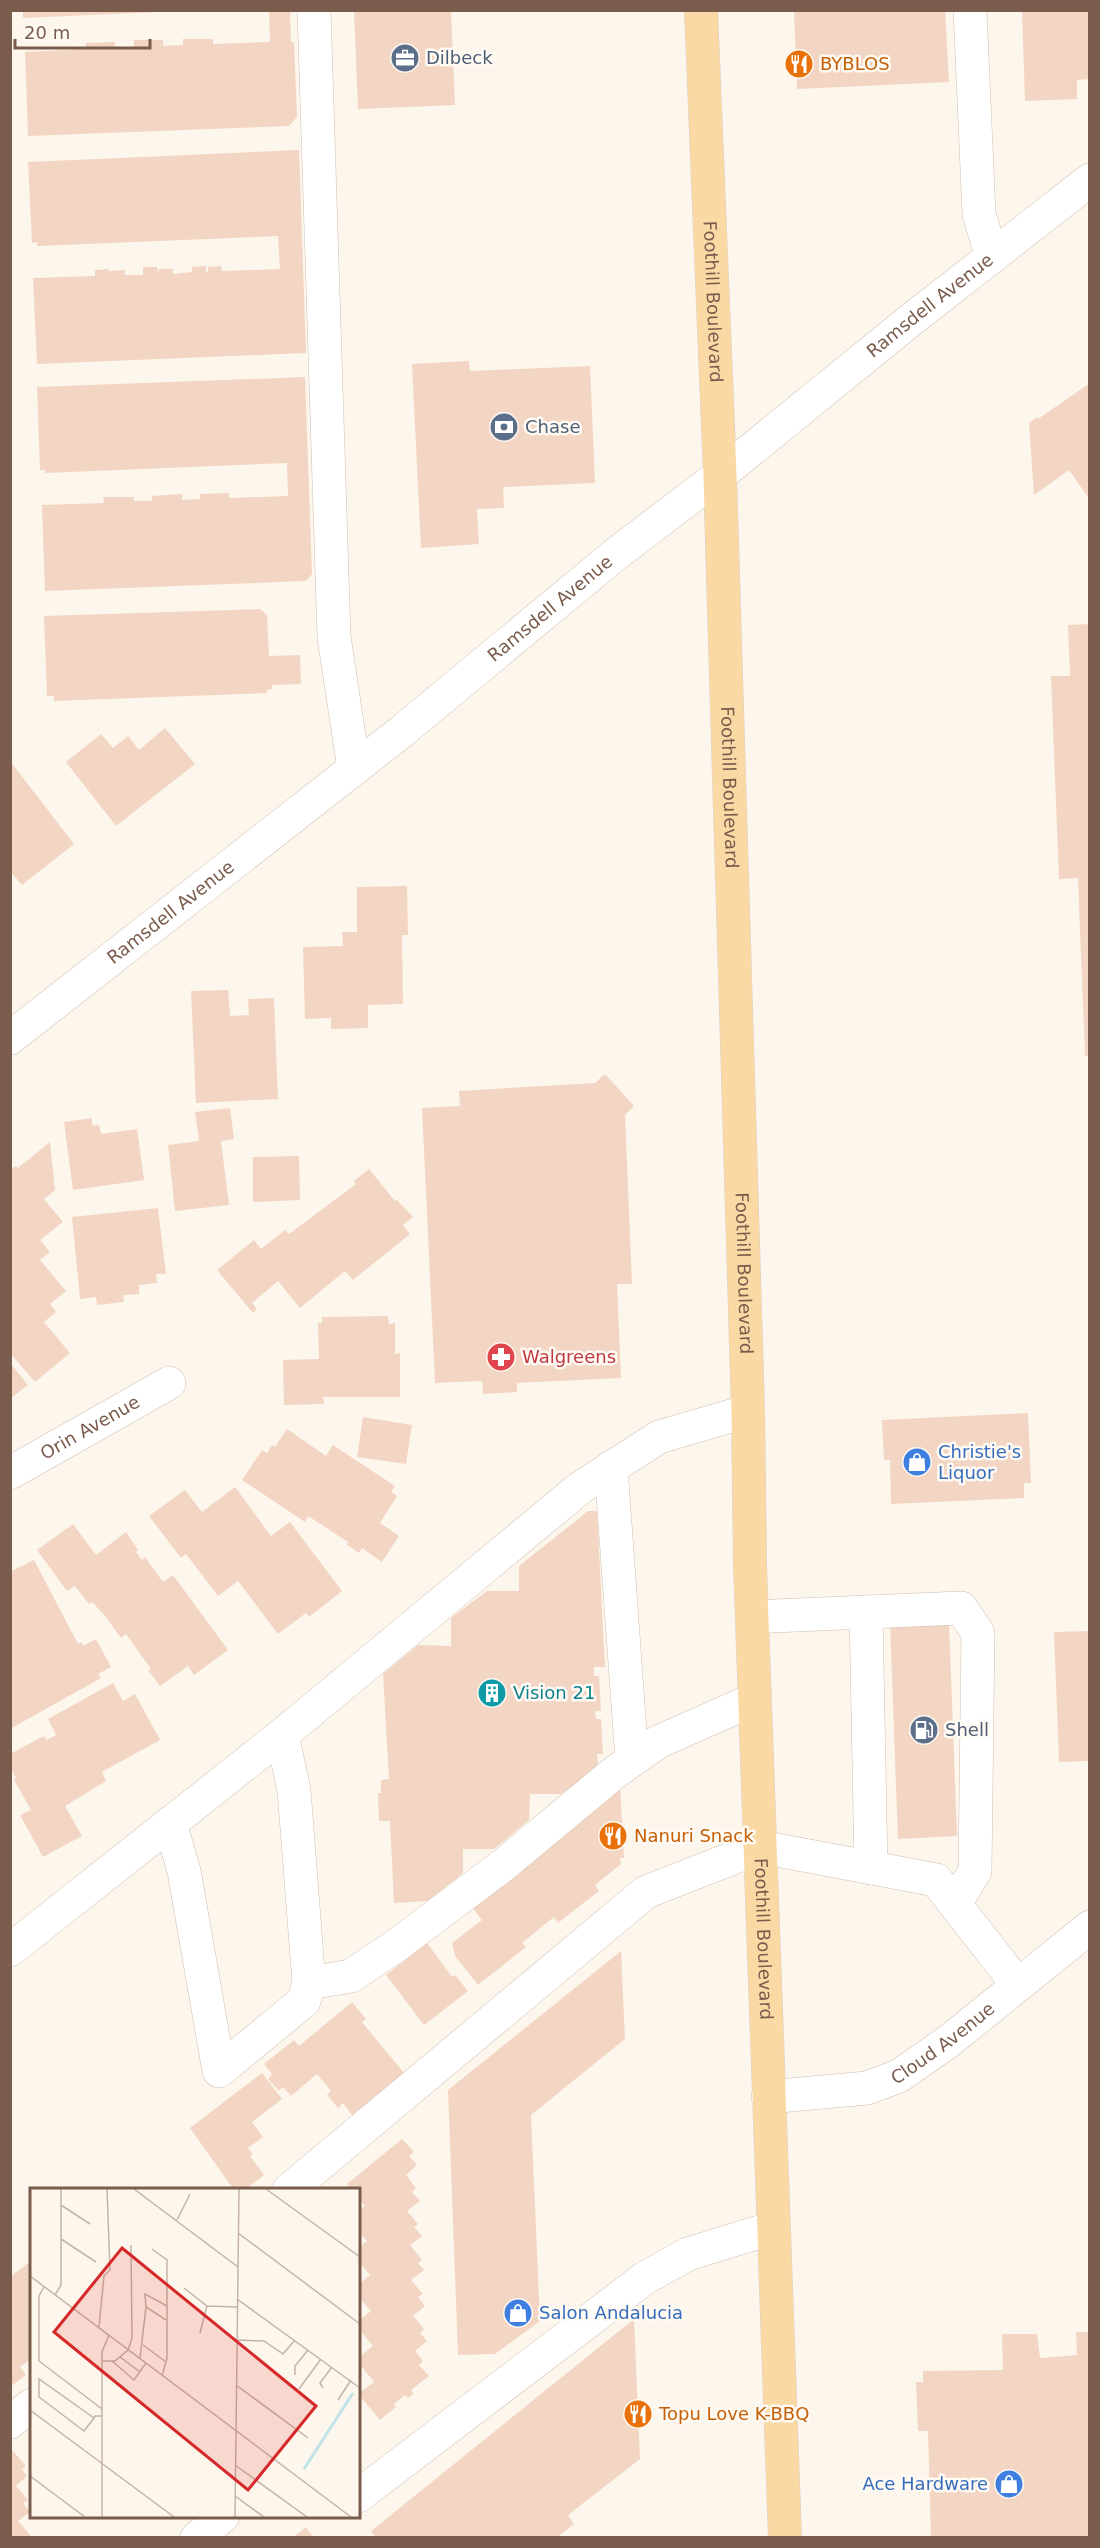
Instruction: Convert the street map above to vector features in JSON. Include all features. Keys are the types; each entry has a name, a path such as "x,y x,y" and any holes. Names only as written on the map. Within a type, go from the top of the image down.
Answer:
{"main road":[{"name":"Foothill Boulevard","path":"701,10 720,475 752,1617 772,2228 785,2538"}],"street":[{"path":"314,10 334,637 354,769"},
{"path":"970,10 979,213 992,257"},
{"name":"Ramsdell Avenue","path":"10,1038 354,769 616,554 720,475 1089,180"},
{"name":"Orin Avenue","path":"10,1473 169,1383"},
{"path":"10,1950 282,1735 580,1488 659,1437 747,1411"},
{"path":"611,1467 623,1766"},
{"path":"752,1617 961,1608 978,1633 975,1871 954,1904"},
{"path":"866,1612 871,1868"},
{"path":"309,1983 351,1976 397,1945 502,1866 623,1766 658,1742 755,1699"},
{"path":"170,1823 184,1871 219,2071 304,2001 309,1983 294,1790 282,1735"},
{"path":"291,2188 646,1892 761,1847 936,1880 1018,1985"},
{"name":"Cloud Avenue","path":"768,2097 867,2088 899,2076 948,2041 1089,1927"},
{"path":"360,2494 645,2278 688,2254 772,2228"},
{"path":"10,2422 30,2407"},
{"path":"197,2538 223,2518"}],"building":[{"path":"23,10 159,10 159,12 23,18"},
{"path":"269,10 290,10 291,42 294,42 297,117 289,126 28,136 25,52 86,49 86,43 115,42 114,48 134,48 134,40 163,40 163,46 183,45 183,39 213,39 213,44 270,42"},
{"name":"Dilbeck","path":"354,10 451,10 455,105 358,109"},
{"path":"794,10 945,10 949,82 797,89"},
{"path":"1022,10 1090,10 1090,79 1077,80 1077,99 1025,101"},
{"path":"299,150 306,353 37,364 33,278 95,276 95,270 109,269 109,275 110,271 125,270 125,275 143,275 143,267 157,267 159,274 159,269 173,269 173,274 192,272 192,267 206,266 206,272 208,272 208,267 221,266 222,271 280,269 278,236 37,246 37,242 32,243 28,162"},
{"name":"Chase","path":"469,361 470,371 590,366 595,483 503,487 504,508 477,509 479,544 421,548 412,364"},
{"path":"305,377 312,574 306,581 45,591 42,505 104,503 103,497 134,497 134,501 152,501 152,496 182,494 182,500 200,499 200,494 229,493 229,498 288,496 287,463 45,473 45,470 40,470 37,387"},
{"path":"1090,383 1090,500 1069,470 1034,495 1029,423"},
{"path":"260,609 267,615 269,656 300,655 301,684 272,685 272,689 267,690 267,693 54,701 54,696 47,696 44,616"},
{"path":"1090,624 1090,1055 1085,1056 1078,878 1059,879 1051,676 1070,676 1068,625"},
{"path":"165,728 195,764 116,826 66,762 101,734 113,748 128,736 139,750"},
{"path":"10,761 74,844 22,885 10,871"},
{"path":"407,886 408,935 402,935 403,1004 368,1005 368,1028 331,1029 331,1018 305,1019 303,947 343,946 342,932 357,932 357,887"},
{"path":"228,990 230,1016 249,1015 248,999 274,998 278,1099 196,1103 191,991"},
{"name":"Walgreens","path":"605,1074 634,1106 625,1115 632,1284 617,1284 621,1378 517,1383 517,1392 483,1394 482,1381 435,1383 422,1108 460,1106 459,1091 595,1083"},
{"path":"230,1108 234,1139 221,1141 229,1205 175,1211 168,1145 199,1141 195,1112"},
{"path":"92,1118 92,1126 99,1125 101,1134 137,1129 144,1180 73,1190 64,1122"},
{"path":"50,1142 55,1190 44,1199 63,1222 40,1240 50,1252 40,1260 66,1291 50,1304 56,1312 44,1322 70,1353 35,1382 10,1353 10,1170 16,1166 18,1168"},
{"path":"299,1156 300,1200 253,1202 253,1157"},
{"path":"369,1169 395,1201 397,1200 413,1217 403,1225 410,1234 353,1280 345,1271 300,1308 278,1281 252,1303 257,1309 253,1313 217,1270 254,1240 261,1249 285,1230 289,1234 356,1184 354,1181"},
{"path":"158,1208 166,1274 156,1274 157,1283 139,1285 139,1294 123,1295 124,1302 97,1305 96,1297 80,1299 72,1217"},
{"path":"388,1316 389,1324 395,1323 395,1354 400,1353 400,1397 323,1397 324,1404 284,1405 283,1360 319,1359 318,1323 322,1323 322,1317"},
{"path":"10,1363 28,1385 10,1399"},
{"path":"1028,1413 1031,1483 1024,1483 1024,1498 891,1504 890,1460 884,1460 882,1420"},
{"path":"363,1417 412,1425 406,1464 357,1457"},
{"path":"287,1429 326,1456 333,1445 395,1486 391,1492 397,1496 380,1523 399,1536 382,1562 362,1548 359,1553 347,1545 348,1542 308,1516 305,1522 242,1480 262,1450 267,1453 272,1445 275,1447"},
{"path":"235,1487 271,1536 290,1522 342,1591 309,1617 306,1613 278,1634 238,1581 218,1596 186,1554 181,1558 149,1516 185,1490 202,1512"},
{"name":"Vision 21","path":"588,1511 597,1511 605,1667 594,1667 594,1676 599,1676 601,1711 595,1711 596,1719 601,1719 603,1754 597,1754 598,1767 561,1794 530,1794 529,1820 494,1849 463,1849 463,1873 428,1901 394,1903 390,1821 379,1821 378,1793 381,1793 381,1780 389,1779 383,1674 418,1645 451,1646 451,1618 487,1591 519,1591 519,1566"},
{"path":"73,1524 96,1555 126,1532 138,1550 136,1552 142,1560 145,1557 163,1582 173,1575 228,1650 194,1675 188,1666 160,1686 126,1634 121,1638 105,1616 92,1602 89,1604 75,1586 67,1591 37,1550"},
{"path":"34,1560 78,1644 81,1642 83,1646 96,1639 111,1667 98,1674 101,1678 10,1729 10,1572"},
{"name":"Shell","path":"949,1622 957,1836 898,1839 890,1624"},
{"path":"1090,1631 1090,1761 1059,1762 1054,1632"},
{"path":"113,1683 123,1701 135,1694 160,1740 102,1772 106,1781 65,1806 82,1836 43,1857 20,1815 31,1810 14,1780 16,1778 10,1767 10,1754 44,1736 47,1740 56,1735 48,1719"},
{"path":"620,1784 624,1858 620,1858 621,1864 595,1885 599,1891 558,1923 554,1917 522,1943 526,1947 478,1985 455,1956 452,1943 482,1920 471,1906"},
{"path":"427,1943 452,1977 455,1975 468,1991 424,2025 386,1975"},
{"path":"621,1951 625,2039 531,2115 540,2321 495,2354 458,2355 448,2090"},
{"path":"352,2002 366,2019 362,2022 404,2073 352,2115 343,2103 338,2108 327,2095 331,2091 317,2074 291,2096 283,2087 279,2091 268,2079 272,2074 264,2064 294,2040 299,2046"},
{"path":"262,2073 282,2099 252,2122 263,2137 248,2148 253,2154 250,2156 264,2175 248,2188 233,2188 190,2128"},
{"path":"402,2139 414,2152 409,2156 417,2165 406,2175 416,2188 412,2192 420,2201 407,2211 418,2224 414,2227 422,2236 410,2245 422,2260 418,2263 424,2270 411,2280 423,2294 418,2297 425,2306 413,2316 424,2329 420,2333 427,2341 415,2351 423,2361 419,2365 429,2376 411,2390 414,2394 408,2398 405,2395 394,2404 396,2407 380,2420 360,2396 360,2392 374,2382 360,2364 360,2356 373,2346 360,2330 360,2319 371,2311 360,2298 360,2283 370,2275 360,2263 360,2246 367,2241 360,2233 360,2210 365,2206 360,2200 360,2188 350,2188 347,2184"},
{"path":"30,2262 30,2360 20,2367 26,2375 10,2387 10,2277"},
{"path":"634,2319 640,2459 568,2515 574,2524 556,2538 376,2538 371,2531"},
{"name":"Ace Hardware","path":"1076,2332 1090,2332 1090,2538 931,2538 928,2431 918,2431 916,2382 923,2382 923,2371 1003,2370 1002,2334 1037,2334 1040,2358 1077,2355"},
{"path":"13,2451 26,2466 22,2469 27,2476 16,2486 28,2500 23,2503 30,2512 18,2521 31,2536 29,2538 10,2538 10,2452"},
{"path":"306,2527 314,2538 292,2538"}],"place":[{"name":"Dilbeck","path":"405,58"},
{"name":"BYBLOS","path":"799,64"},
{"name":"Chase","path":"504,427"},
{"name":"Walgreens","path":"501,1357"},
{"name":"Christie's Liquor","path":"917,1462"},
{"name":"Vision 21","path":"492,1693"},
{"name":"Shell","path":"924,1730"},
{"name":"Nanuri Snack","path":"613,1836"},
{"name":"Salon Andalucia","path":"518,2313"},
{"name":"Topu Love K-BBQ","path":"638,2414"},
{"name":"Ace Hardware","path":"1009,2484"}]}
